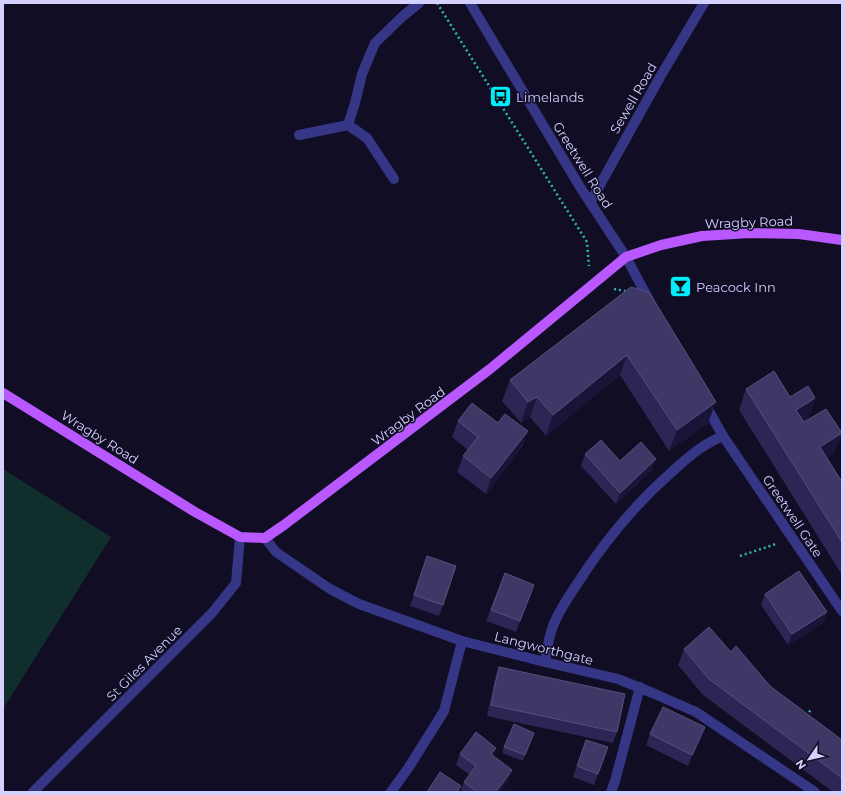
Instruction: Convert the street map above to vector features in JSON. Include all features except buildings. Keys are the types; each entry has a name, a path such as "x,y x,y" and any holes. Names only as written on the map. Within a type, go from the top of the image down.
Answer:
{"main road":[{"name":"Wragby Road","path":"3,393 195,512 240,537 265,538 284,526 490,369 626,257 661,245 702,236 750,233 799,234 842,240"}],"street":[{"path":"348,125 362,74 375,43 419,3"},
{"name":"Greetwell Road","path":"470,3 626,257 653,308"},
{"name":"Sewell Road","path":"594,207 591,201 660,77 704,3"},
{"path":"299,135 348,125 367,138 394,180"},
{"name":"Greetwell Gate","path":"701,396 722,436 842,611"},
{"path":"545,662 551,630 558,616 567,599 606,541 661,481 703,446 722,436"},
{"name":"St Giles Avenue","path":"33,792 212,614 236,583 240,537"},
{"name":"Langworthgate","path":"265,538 276,552 330,589 359,604 462,641 618,679 640,687 696,712 814,792"},
{"path":"391,792 444,711 462,641"},
{"path":"611,792 640,687"}],"path":[{"path":"437,3 586,242 592,286 646,294"},
{"path":"740,556 792,539"},
{"path":"803,720 812,708"}],"green space":[{"path":"3,469 111,537 3,709"}],"place":[{"name":"Limelands","path":"500,97"},
{"name":"Peacock Inn","path":"680,287"}]}
